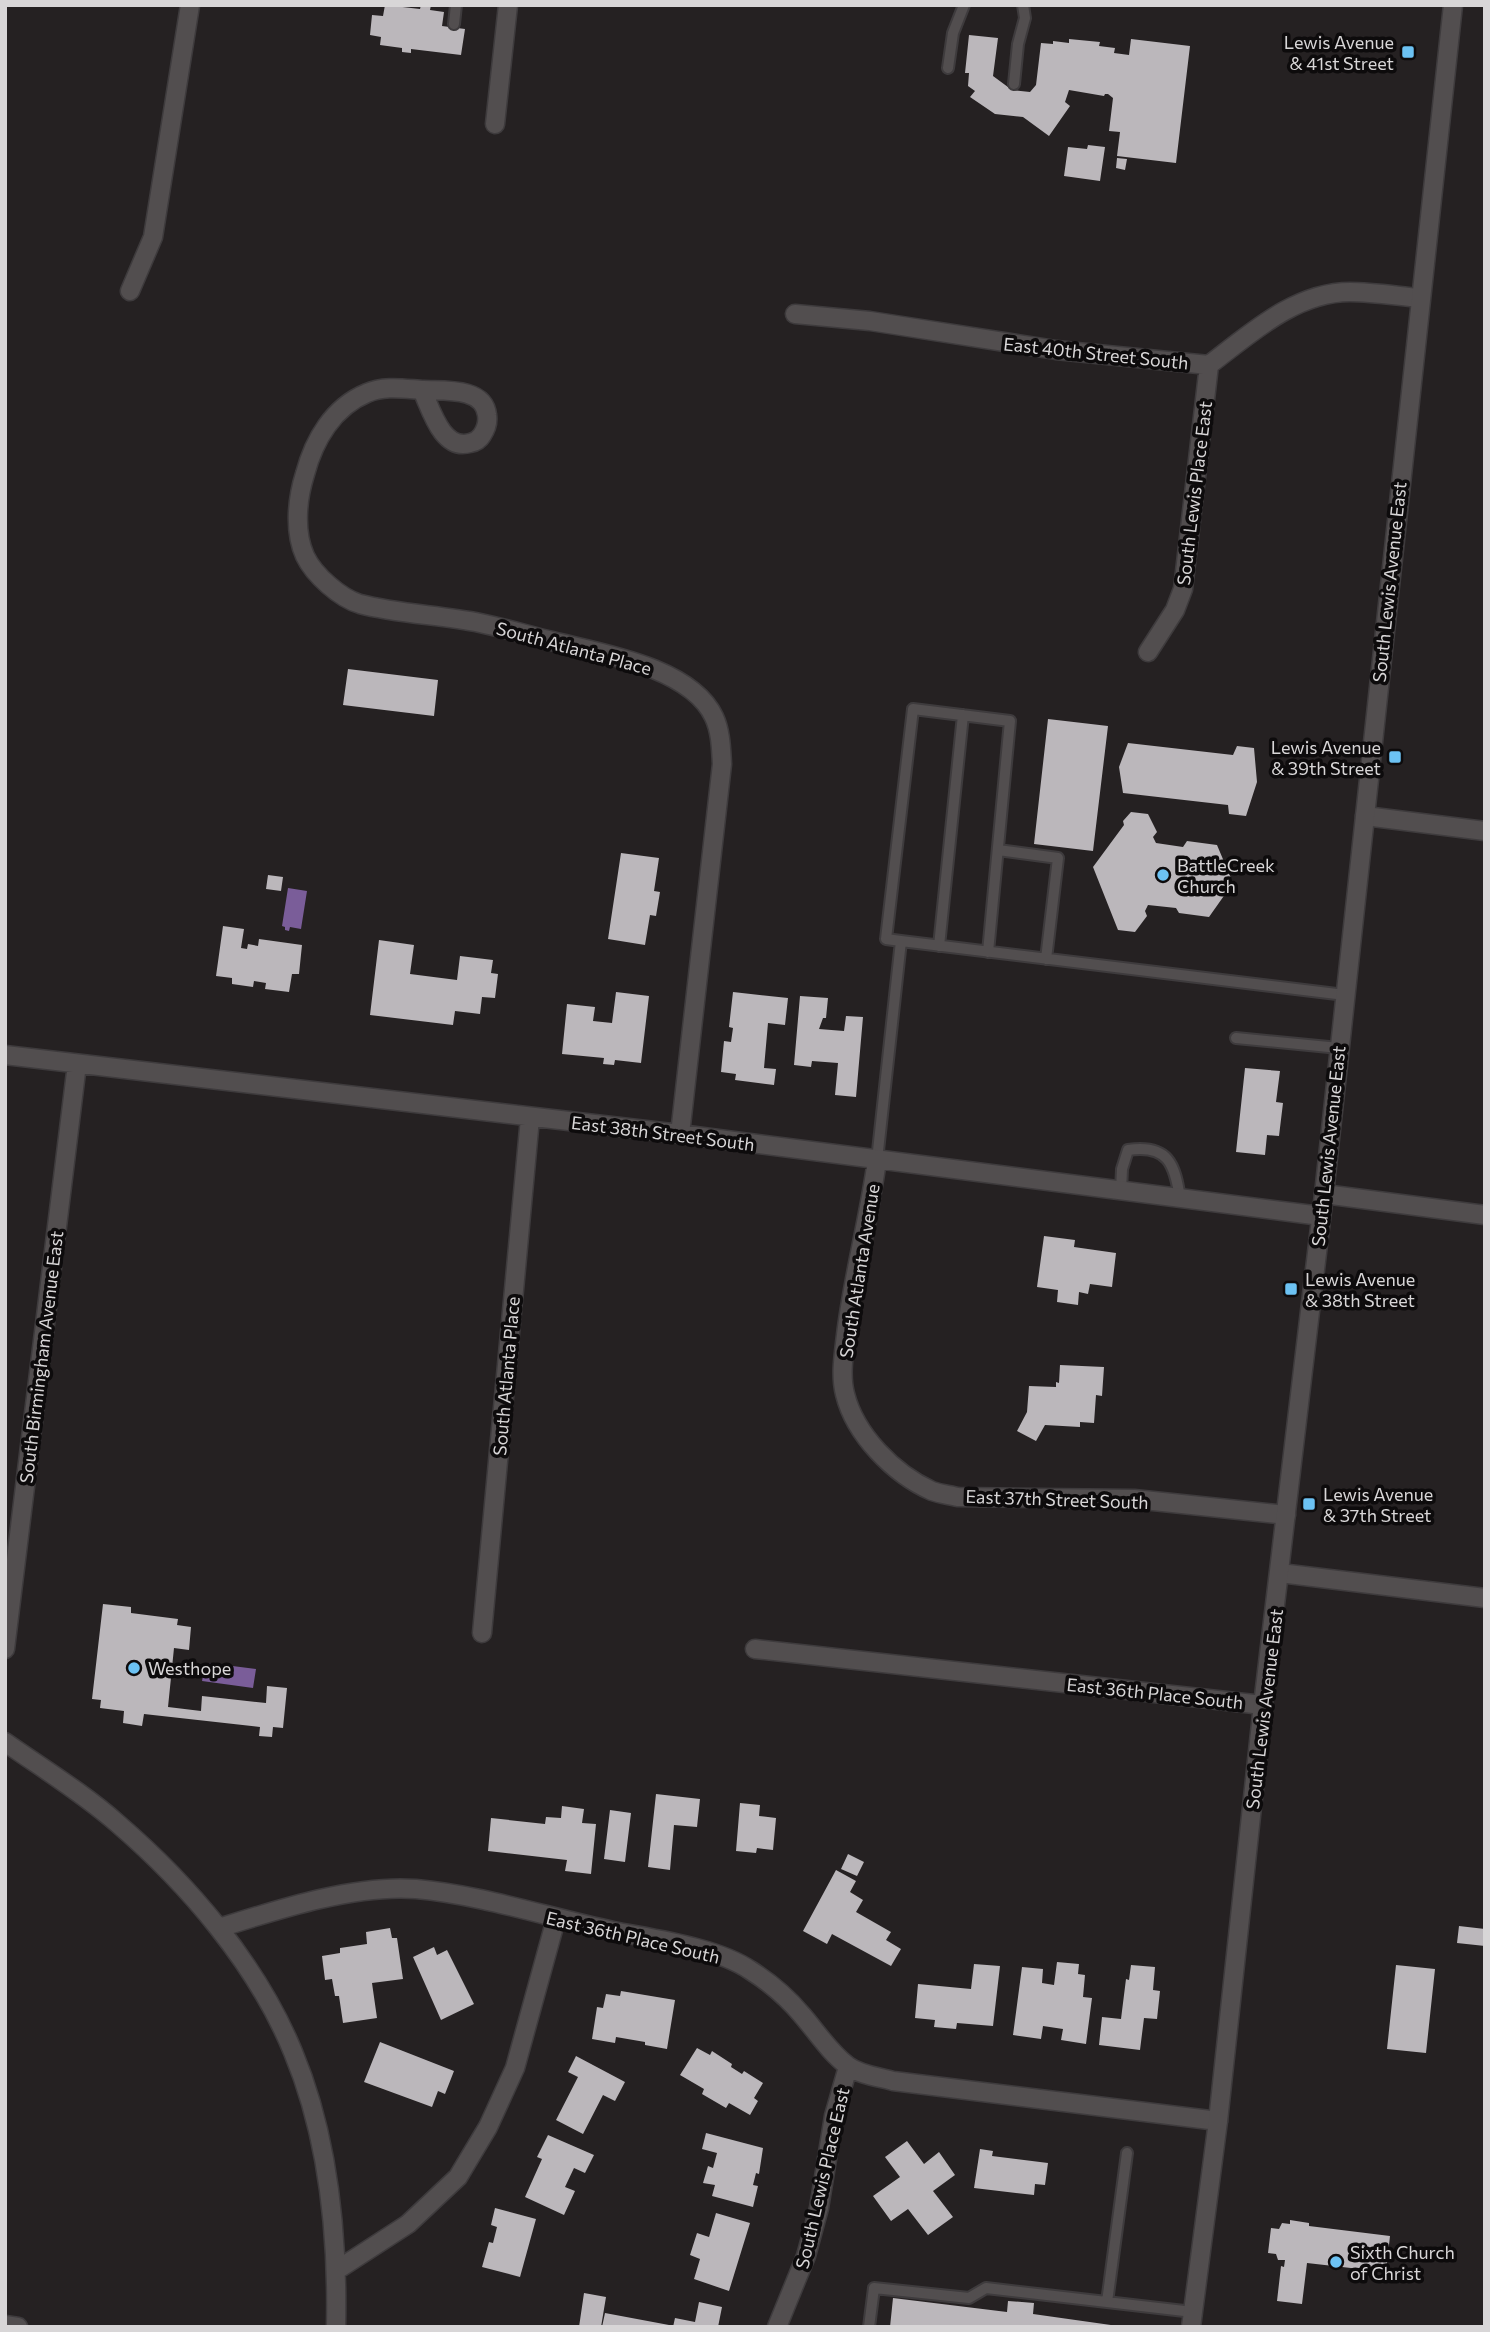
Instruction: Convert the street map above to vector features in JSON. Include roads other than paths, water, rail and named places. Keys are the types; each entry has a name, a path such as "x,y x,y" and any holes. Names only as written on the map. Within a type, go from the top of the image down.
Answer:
{"street":[{"path":"130,291 153,237 190,5"},
{"path":"495,124 508,5"},
{"name":"South Lewis Avenue East","path":"1192,2319 1218,2121 1324,1194 1452,5"},
{"name":"East 40th Street South","path":"795,314 870,321 1056,351 1209,365 1279,314 1322,296 1348,292 1420,298"},
{"name":"South Lewis Place East","path":"1148,652 1175,610 1184,589 1209,365"},
{"name":"South Atlanta Place","path":"422,390 401,388 369,392 348,403 324,428 308,462 300,489 298,531 306,557 324,582 358,603 481,623 651,668 688,687 704,702 714,717 720,736 722,764 680,1133"},
{"path":"1366,816 1485,831"},
{"name":"East 38th Street South","path":"5,1055 530,1118 680,1133 1321,1216"},
{"name":"South Birmingham Avenue East","path":"5,1649 77,1064"},
{"name":"South Atlanta Place","path":"482,1633 530,1118"},
{"name":"South Atlanta Avenue","path":"857,1422 845,1393 843,1364 850,1308 877,1160"},
{"path":"1324,1194 1485,1215"},
{"name":"East 37th Street South","path":"857,1422 876,1451 906,1475 933,1491 958,1497 1134,1499 1286,1515"},
{"path":"1280,1573 1485,1598"},
{"name":"East 36th Place South","path":"755,1649 1264,1704"},
{"path":"5,1742 115,1821 166,1867 219,1928 273,2012 292,2051 311,2103 330,2195 337,2270 336,2327"},
{"name":"East 36th Place South","path":"219,1928 289,1906 374,1890 413,1889 472,1898 674,1944 721,1956 748,1968 779,1991 848,2067"},
{"path":"337,2270 408,2224 458,2177 488,2127 515,2068 556,1919"},
{"path":"848,2067 893,2081 1218,2121"},
{"name":"South Lewis Place East","path":"777,2327 806,2256 819,2208 834,2116 848,2067"},
{"path":"5,2325 18,2327"}],"lane":[{"path":"454,24 456,5"},
{"path":"948,68 953,33 964,5"},
{"path":"1014,84 1017,44 1025,18 1023,5"},
{"path":"988,952 1010,721 913,709 886,939 988,952 1345,995"},
{"path":"939,946 963,715"},
{"path":"998,850 1058,858 1046,959"},
{"path":"877,1160 901,941"},
{"path":"1236,1038 1339,1048"},
{"path":"1121,1191 1122,1169 1128,1150 1145,1148 1166,1157 1177,1173 1181,1199"},
{"path":"1107,2302 1127,2153"},
{"path":"869,2327 874,2288 969,2298 986,2288 1107,2302 1192,2319"}],"place":[{"name":"Lewis Avenue & 41st Street","path":"1408,52"},
{"name":"Lewis Avenue & 39th Street","path":"1395,757"},
{"name":"BattleCreek Church","path":"1163,875"},
{"name":"Lewis Avenue & 38th Street","path":"1291,1289"},
{"name":"Lewis Avenue & 37th Street","path":"1309,1504"},
{"name":"Westhope","path":"134,1668"},
{"name":"Sixth Church of Christ","path":"1336,2262"}]}
